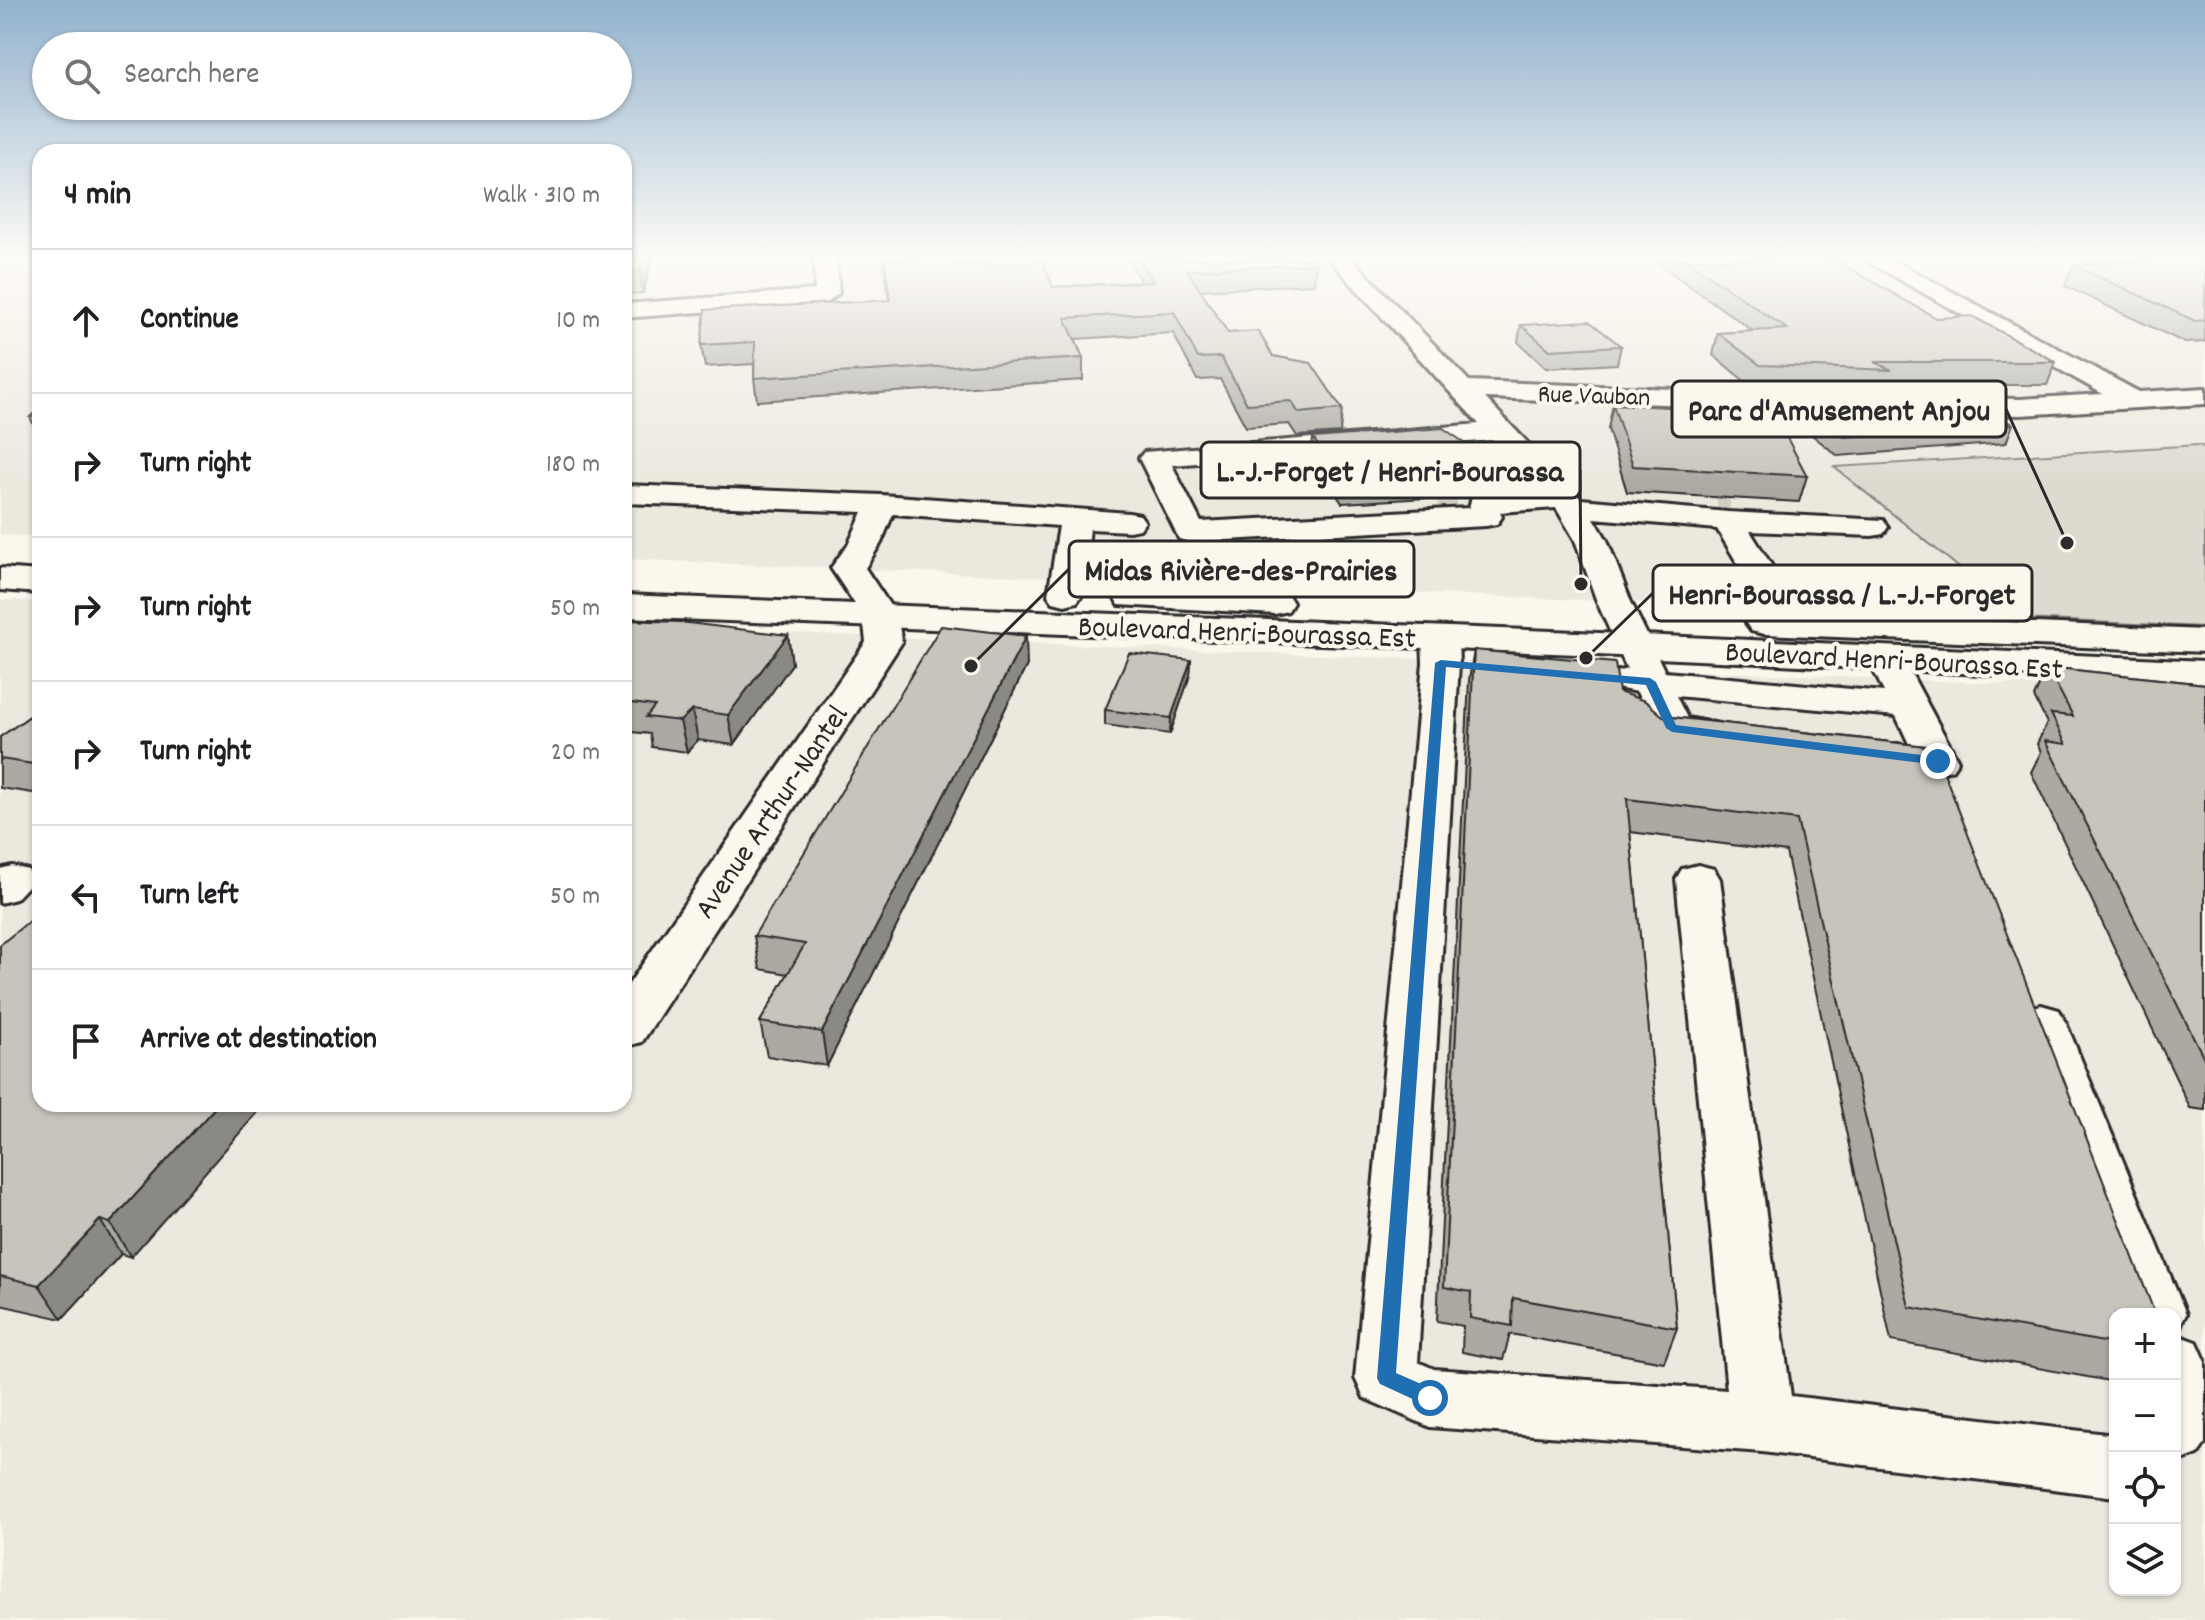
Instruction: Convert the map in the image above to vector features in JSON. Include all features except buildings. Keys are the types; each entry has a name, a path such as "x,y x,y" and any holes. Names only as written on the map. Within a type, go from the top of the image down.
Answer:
{"main road":[{"path":"0,551 32,553"},
{"path":"0,579 32,581"},
{"name":"Boulevard Henri-Bourassa Est","path":"632,579 1440,651 2205,641"},
{"name":"Boulevard Henri-Bourassa Est","path":"632,606 1065,595 1636,649 2205,673"}],"street":[{"path":"1411,335 1568,502 1591,540 1672,728 1750,738"},
{"path":"2013,335 2136,401"},
{"name":"Rue Vauban","path":"1462,389 2020,407 2205,396"},
{"path":"1501,431 1154,458 1190,532 1448,508 1568,502 1761,522 1872,527"},
{"path":"632,494 882,504 1129,522"},
{"path":"872,602 848,568 865,543 882,504"},
{"path":"1717,516 1763,579"},
{"path":"1065,595 1076,519"},
{"name":"Avenue Arthur-Nantel","path":"632,1017 884,642 872,602"},
{"path":"1636,649 1910,706"},
{"path":"1440,651 1386,1378 1430,1398 1762,1422 2109,1465"},
{"path":"1860,752 1947,783 1886,659"},
{"path":"1698,879 1762,1422"},
{"path":"2024,979 2154,1308"},
{"path":"2181,1378 2193,1409 2181,1425"}],"shaded area":[{"path":"0,335 32,335 32,536 0,535"},
{"path":"632,335 2205,335 2205,448 2199,445 1835,467 2023,619 632,559"},
{"path":"2199,445 2205,448 2205,627 2023,619 1834,467"},
{"path":"0,600 32,601 32,1112 632,1112 632,626 2205,692 2205,1620 0,1620"}],"tunnel":[{"path":"1438,507 1457,505"},
{"path":"1717,511 1730,511"}],"place":[{"name":"Parc d'Amusement Anjou","path":"2067,543"},
{"name":"L.-J.-Forget / Henri-Bourassa","path":"1581,584"},
{"name":"Henri-Bourassa / L.-J.-Forget","path":"1586,658"},
{"name":"Midas Rivière-des-Prairies","path":"971,666"}],"route":[{"path":"1430,1398 1386,1378 1441,663 1650,682 1672,728 1938,761"}]}
